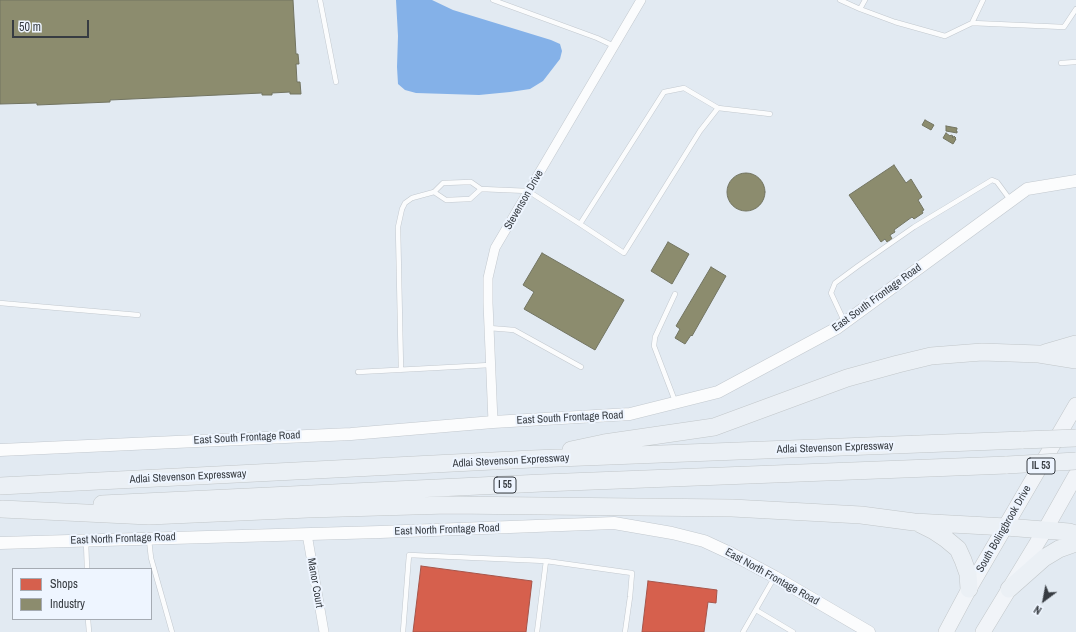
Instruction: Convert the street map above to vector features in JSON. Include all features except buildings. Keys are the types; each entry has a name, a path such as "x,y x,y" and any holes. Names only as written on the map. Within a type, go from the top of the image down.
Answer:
{"highway":[{"path":"1039,354 1076,344"},
{"path":"532,459 604,443 714,426 847,378 931,356 982,352 1039,354 1076,360"},
{"name":"Adlai Stevenson Expressway","path":"0,486 532,459 1076,438"},
{"name":"Adlai Stevenson Expressway","path":"1,509 542,483 1076,461"},
{"path":"1,509 149,516 448,505 732,508 861,515 914,522 1006,527 1076,534"},
{"path":"914,522 934,531 958,548 964,560 968,574 969,589"},
{"path":"1009,589 1044,558 1059,549 1076,543"}],"main road":[{"name":"South Bolingbrook Drive","path":"946,632 969,589 1076,405"},
{"path":"984,632 1076,475"}],"street":[{"name":"Stevenson Drive","path":"493,422 488,278 495,248 641,0"},
{"name":"East South Frontage Road","path":"0,450 351,434 493,422 630,414 675,403 718,392 837,328 1027,189 1076,181"},
{"name":"East North Frontage Road","path":"0,543 396,532 614,523 672,533 704,541 732,554 774,577 869,632"},
{"name":"Manor Court","path":"307,534 324,632"}],"lane":[{"path":"320,0 336,82"},
{"path":"493,0 598,38 614,46"},
{"path":"840,0 895,22 945,36 972,23 1064,27 1076,9"},
{"path":"860,9 865,0"},
{"path":"972,23 983,0"},
{"path":"1061,63 1076,62"},
{"path":"580,224 664,92 684,88 718,108 770,114"},
{"path":"401,370 398,227 402,209 412,198 434,192 443,183 471,182 481,189 528,192 624,253 700,131 718,108"},
{"path":"845,323 831,293 835,283 914,227 992,180 997,182 1011,201"},
{"path":"434,192 446,200 470,199 481,189"},
{"path":"675,294 655,337 654,346 675,403"},
{"path":"0,303 138,315"},
{"path":"489,328 514,330 581,367"},
{"path":"358,372 490,365"},
{"path":"148,538 153,564 172,632"},
{"path":"86,540 87,568"},
{"path":"402,632 409,555 546,561 632,573 625,632"},
{"path":"537,632 546,561"},
{"path":"743,632 774,577"},
{"path":"756,610 793,632"},
{"path":"88,620 89,632"}],"water":[{"path":"396,0 432,0 453,10 551,40 560,44 562,51 560,59 543,81 530,89 479,95 416,93 405,90 398,84"}]}
